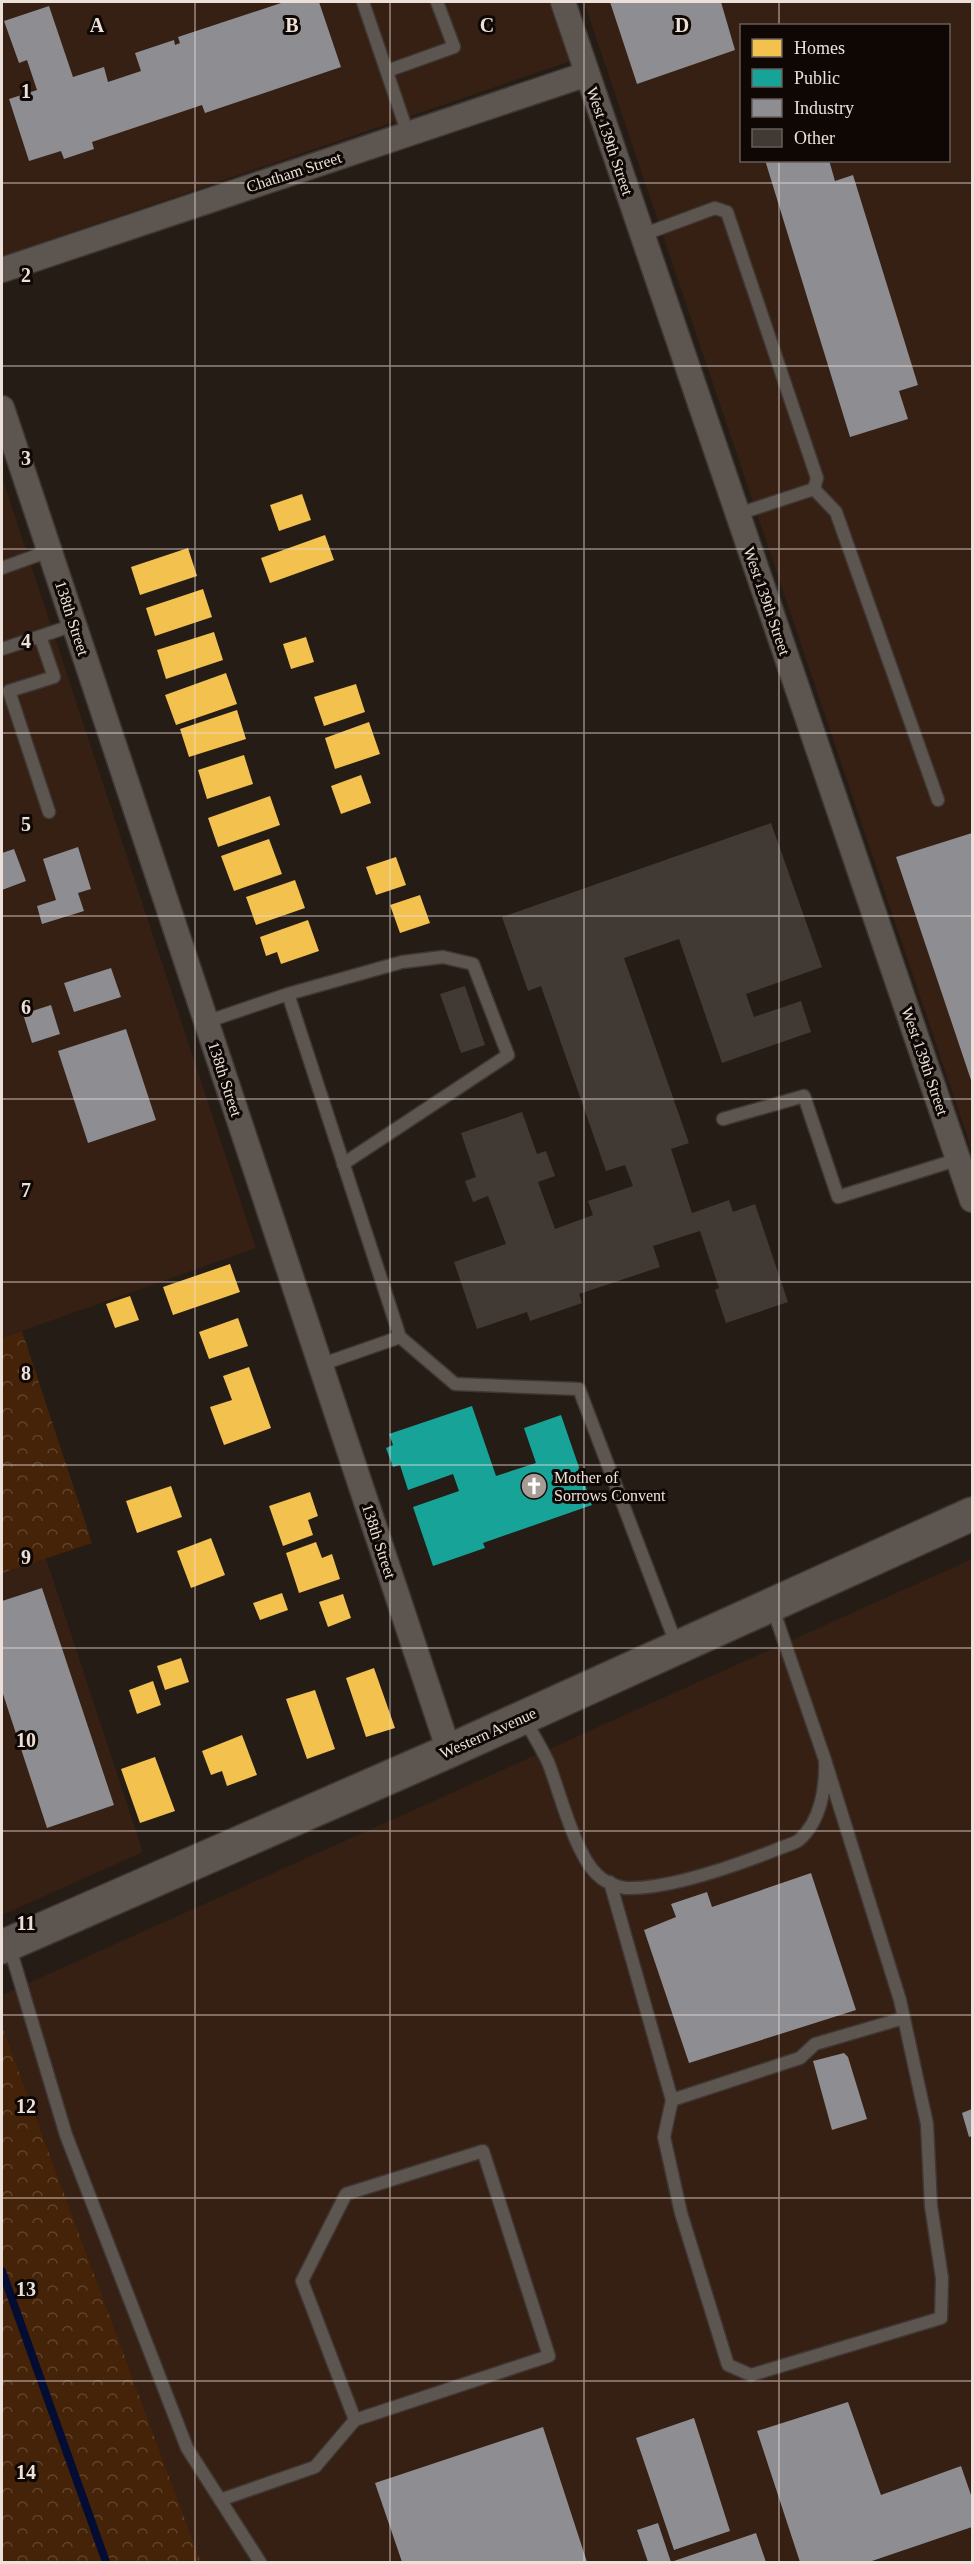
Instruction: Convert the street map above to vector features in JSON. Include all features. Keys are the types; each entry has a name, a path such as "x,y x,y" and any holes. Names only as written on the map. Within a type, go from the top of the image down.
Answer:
{"main road":[{"name":"Western Avenue","path":"5,1946 449,1751 972,1514"}],"street":[{"name":"West 139th Street","path":"563,2 972,1200"},
{"name":"Chatham Street","path":"2,270 587,74"},
{"name":"138th Street","path":"2,408 449,1751"}],"lane":[{"path":"363,2 408,134"},
{"path":"387,70 454,47 437,2"},
{"path":"642,235 715,208 727,212 817,478 814,489"},
{"path":"738,513 814,489"},
{"path":"814,489 836,512 938,800"},
{"path":"2,568 49,551"},
{"path":"2,649 74,625"},
{"path":"40,636 54,677 9,691 49,812"},
{"path":"206,1022 288,994 402,962 443,957 473,964 508,1055 343,1164"},
{"path":"288,994 400,1337 455,1384 579,1389 678,1647"},
{"path":"723,1119 804,1096 838,1197 959,1159"},
{"path":"320,1365 400,1337"},
{"path":"610,1882 672,2100 664,2137 681,2213 728,2365 751,2375 941,2318 942,2278 931,2206 927,2124 904,2018 825,1760 772,1605"},
{"path":"524,1717 547,1760 584,1859 600,1877 621,1888 674,1881 760,1856 798,1840 815,1818 826,1786 825,1760"},
{"path":"5,1946 66,2135 187,2448 260,2562"},
{"path":"672,2100 800,2058 815,2044 904,2018"},
{"path":"220,2500 315,2467 355,2420 549,2355 483,2151 346,2194 302,2281 355,2420"}],"shaded area":[{"path":"2,2 551,2 571,61 2,256"},
{"path":"584,2 972,2 972,1150"},
{"path":"2,477 256,1248 2,1338"},
{"path":"46,1558 143,1852 2,1915 2,1573"},
{"path":"972,1559 972,2562 201,2562 2,2026 2,1995"}],"green space":[{"path":"22,1331 92,1543 2,1573 2,1338"},
{"path":"2,2026 201,2562 2,2562"}],"building: Homes":[{"path":"302,494 311,520 279,531 270,505"},
{"path":"325,535 334,560 270,583 261,558"},
{"path":"188,548 197,576 140,595 131,567"},
{"path":"203,589 212,617 155,636 146,608"},
{"path":"214,632 223,660 166,679 157,650"},
{"path":"306,637 314,662 291,669 283,644"},
{"path":"226,673 237,704 176,725 165,695"},
{"path":"356,684 365,712 324,726 314,697"},
{"path":"237,710 246,739 189,757 180,729"},
{"path":"369,722 380,754 335,769 325,738"},
{"path":"244,755 253,784 207,799 198,770"},
{"path":"361,775 371,803 341,814 331,786"},
{"path":"270,796 280,825 218,847 208,818"},
{"path":"269,839 282,874 234,891 221,856"},
{"path":"396,857 406,885 376,895 366,867"},
{"path":"295,880 305,908 256,925 246,897"},
{"path":"420,895 430,923 400,933 390,905"},
{"path":"308,920 319,951 281,964 277,952 266,956 260,937"},
{"path":"230,1264 240,1292 173,1315 163,1287"},
{"path":"130,1296 139,1320 115,1328 106,1304"},
{"path":"238,1318 248,1346 209,1359 199,1332"},
{"path":"249,1367 271,1428 224,1445 210,1407 232,1400 223,1376"},
{"path":"171,1486 182,1517 137,1533 126,1501"},
{"path":"310,1492 318,1516 308,1520 313,1535 283,1546 269,1506"},
{"path":"211,1538 225,1575 191,1588 177,1551"},
{"path":"316,1542 322,1558 332,1554 340,1579 299,1593 286,1553"},
{"path":"282,1593 288,1610 260,1620 253,1603"},
{"path":"343,1594 351,1618 328,1627 319,1602"},
{"path":"181,1658 189,1682 165,1690 157,1666"},
{"path":"374,1668 395,1728 366,1737 346,1678"},
{"path":"153,1681 161,1705 137,1714 129,1690"},
{"path":"315,1690 335,1749 307,1759 286,1699"},
{"path":"242,1735 257,1775 227,1786 222,1771 211,1775 202,1751"},
{"path":"155,1757 175,1811 140,1823 121,1769"}],"building: Public":[{"path":"472,1406 496,1476 536,1463 524,1428 561,1415 592,1505 483,1543 485,1548 433,1566 413,1507 459,1491 453,1474 408,1490 400,1465 393,1467 386,1448 393,1445 389,1434"}],"building: Industry":[{"path":"284,2 319,2 341,67 205,113 202,105 92,142 94,149 64,159 61,151 29,161 9,99 37,90 27,60 19,63 4,21 49,6 73,77 104,67 108,82 141,71 135,53 174,40 175,45 180,43 178,37"},
{"path":"610,2 721,2 735,50 637,84"},
{"path":"766,162 830,162 835,181 853,175 918,385 899,391 908,419 850,437"},
{"path":"972,833 972,1083 896,857"},
{"path":"78,847 91,889 78,893 84,911 42,924 37,906 56,900 43,859"},
{"path":"14,849 26,881 2,890 2,853"},
{"path":"111,968 121,997 74,1012 64,983"},
{"path":"51,1005 60,1034 32,1043 23,1014"},
{"path":"126,1029 156,1120 88,1143 58,1051"},
{"path":"42,1588 114,1805 47,1828 2,1691 2,1601"},
{"path":"811,1873 856,2010 689,2063 644,1930 676,1917 671,1904 707,1892 712,1907"},
{"path":"844,2053 848,2057 867,2119 832,2130 813,2061"},
{"path":"972,2109 972,2136 969,2137 962,2113"},
{"path":"848,2402 881,2495 961,2466 972,2498 972,2527 869,2562 800,2562 757,2431"},
{"path":"694,2418 730,2531 674,2550 636,2438"},
{"path":"543,2427 587,2562 402,2562 375,2483"},
{"path":"658,2523 671,2562 648,2562 637,2530"},
{"path":"756,2533 766,2562 671,2562"}],"building: Other":[{"path":"771,823 822,967 746,994 754,1017 801,1001 811,1032 722,1063 679,939 624,958 689,1143 671,1149 692,1213 729,1200 733,1212 755,1204 788,1302 726,1323 715,1290 719,1288 700,1231 653,1246 660,1267 579,1294 582,1303 530,1321 527,1312 477,1329 454,1262 506,1244 488,1196 473,1202 465,1181 476,1177 461,1133 522,1112 537,1154 546,1151 555,1176 538,1182 555,1229 593,1215 588,1201 633,1186 625,1165 606,1171 541,986 528,991 502,917"},
{"path":"465,986 485,1045 461,1053 440,994"}],"waterway":[{"path":"2,2271 106,2562"}],"place":[{"name":"Mother of Sorrows Convent","path":"534,1486"}]}
